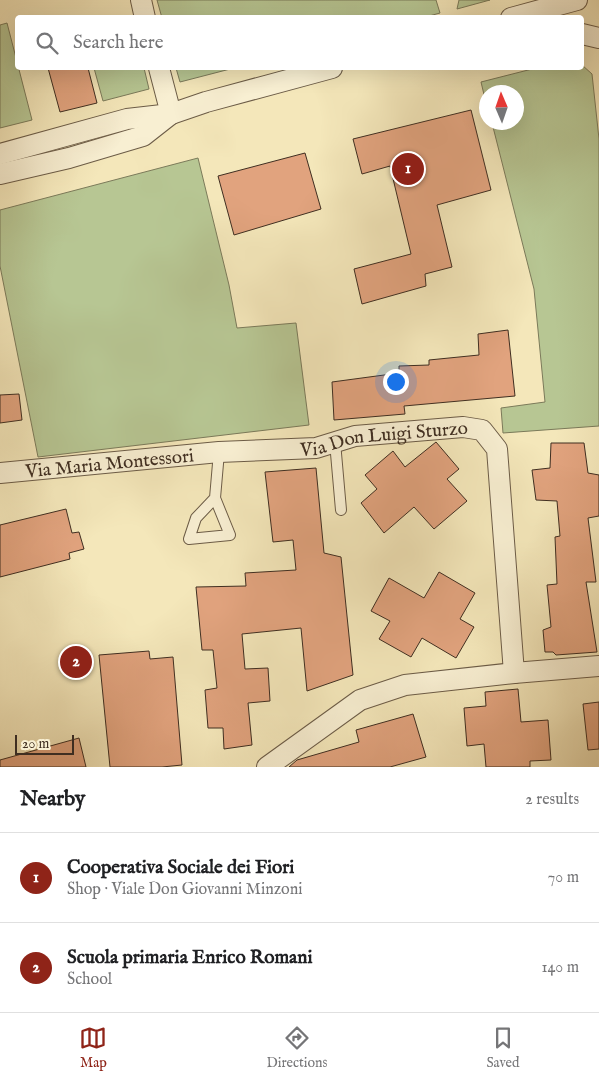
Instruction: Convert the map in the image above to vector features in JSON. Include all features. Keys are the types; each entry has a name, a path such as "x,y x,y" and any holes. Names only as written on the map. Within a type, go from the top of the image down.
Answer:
{"street":[{"path":"141,0 145,15"},
{"path":"522,15 577,0"},
{"path":"584,34 599,38"},
{"path":"160,70 171,114"},
{"path":"0,154 127,120 171,114 206,102 325,70"},
{"path":"0,174 69,158 143,136 171,114"},
{"name":"Via Don Luigi Sturzo","path":"219,452 316,448 355,436 462,427 482,430 497,449 514,673"},
{"name":"Via Maria Montessori","path":"0,473 219,452"},
{"path":"267,767 292,760 325,724 360,700 406,685 599,666"}],"lane":[{"path":"335,442 341,510"},
{"path":"215,498 196,518 189,539 230,535 215,498 219,452"}],"green space":[{"path":"157,0 436,0 440,13 433,15 161,15"},
{"path":"459,0 490,0 457,9"},
{"path":"7,23 15,54 15,70 19,70 32,120 0,128 0,25"},
{"path":"584,67 592,74 599,139 599,426 503,433 501,408 545,402 534,289 494,130 524,130 524,85 482,85 481,82 528,70 584,70"},
{"path":"95,70 144,70 149,89 103,101"},
{"path":"177,70 226,70 180,82"},
{"path":"198,158 229,285 237,328 296,323 309,425 38,457 0,266 0,210"}],"building":[{"path":"49,70 89,70 97,103 60,112"},
{"path":"471,110 491,190 437,205 452,267 425,274 426,286 362,304 354,269 411,254 390,166 362,174 353,139"},
{"path":"305,153 321,209 234,235 218,176"},
{"path":"508,330 515,396 404,406 405,414 334,420 332,382 399,373 399,366 429,365 429,360 479,355 478,334"},
{"path":"19,394 22,420 0,423 0,395"},
{"path":"436,442 459,469 447,479 467,501 434,529 414,507 384,533 361,503 377,489 365,475 393,451 405,467"},
{"path":"551,443 584,443 588,473 599,475 599,516 588,518 596,582 586,582 597,652 556,655 553,652 545,652 543,630 551,627 547,585 557,584 555,537 560,536 557,501 536,500 532,470 550,468"},
{"path":"316,468 324,553 341,557 353,675 307,691 301,628 242,634 245,669 268,668 270,701 248,703 252,745 224,749 223,728 208,728 205,690 217,688 213,650 202,650 196,587 246,586 245,573 296,570 293,540 273,542 265,472"},
{"path":"66,509 72,533 79,532 84,549 69,553 70,559 0,577 0,525"},
{"path":"439,572 475,593 460,619 474,627 456,658 422,638 411,657 379,639 390,621 371,611 389,578 424,598"},
{"path":"149,651 150,659 173,657 182,765 110,767 99,655"},
{"path":"518,689 521,722 548,720 551,760 530,761 530,767 486,767 484,744 467,746 464,708 486,706 485,692"},
{"path":"599,702 599,749 588,750 583,704"},
{"path":"413,714 426,757 390,767 289,767 297,760 359,742 356,730"},
{"path":"79,738 86,767 0,767 0,760"}],"place":[{"name":"Cooperativa Sociale dei Fiori","path":"408,169"},
{"name":"Scuola primaria Enrico Romani","path":"76,662"}]}
